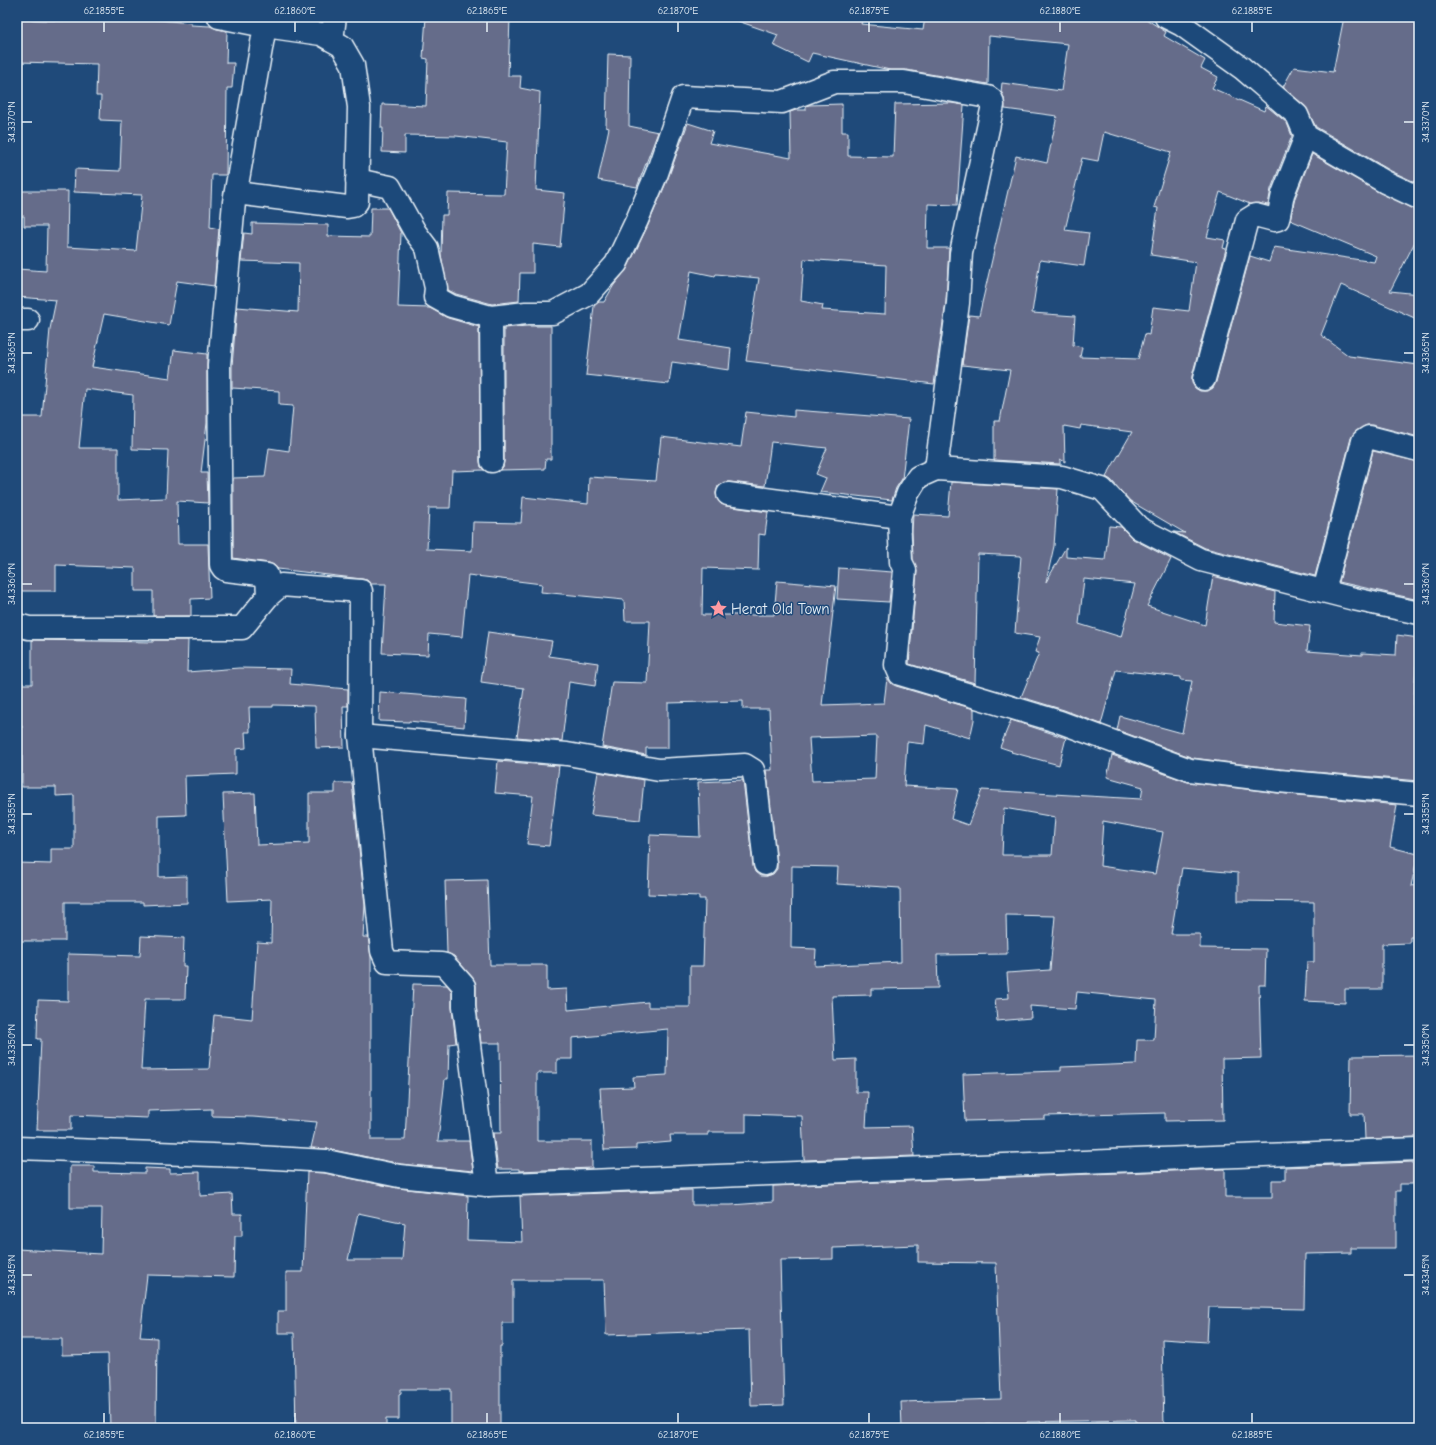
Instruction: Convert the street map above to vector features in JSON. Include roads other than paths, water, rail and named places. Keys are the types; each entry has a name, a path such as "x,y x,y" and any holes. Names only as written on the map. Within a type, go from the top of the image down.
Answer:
{"street":[{"path":"219,17 265,26 321,34 342,46 353,65 359,107 357,202 353,206 347,207 236,193"},
{"path":"332,40 335,17"},
{"path":"1166,17 1182,25 1242,68 1297,115 1306,136 1385,182 1419,198"},
{"path":"265,26 233,210 219,365 221,565 226,570 267,575 268,596"},
{"path":"357,180 390,186 415,232 427,248 436,288 435,297 451,306 491,317 526,313 553,313 589,294 616,264 657,173 683,97 782,102 834,82 904,82 988,97 992,100 993,105 961,253 958,303 936,469"},
{"path":"1204,379 1247,220 1255,215 1274,220 1278,219 1283,194 1306,136"},
{"path":"491,317 492,461"},
{"path":"1324,590 1363,441 1369,437 1419,450"},
{"path":"1419,613 1354,599 1324,590 1201,560 1139,528 1102,489 1062,477 936,469 918,477 908,493 899,517 901,562 905,570 896,665 900,674 1060,722 1190,770 1279,781 1419,794"},
{"path":"728,494 899,517"},
{"path":"17,625 29,628 242,628 268,596 282,586 361,590 360,736 382,951 388,962 445,965 464,986 464,1006 487,1186"},
{"path":"360,736 567,754 660,770 745,765 753,770 756,783 765,864"},
{"path":"17,1148 240,1156 326,1162 399,1176 487,1186 1419,1149"}],"place":[{"name":"Herat Old Town","path":"718,609"}]}
